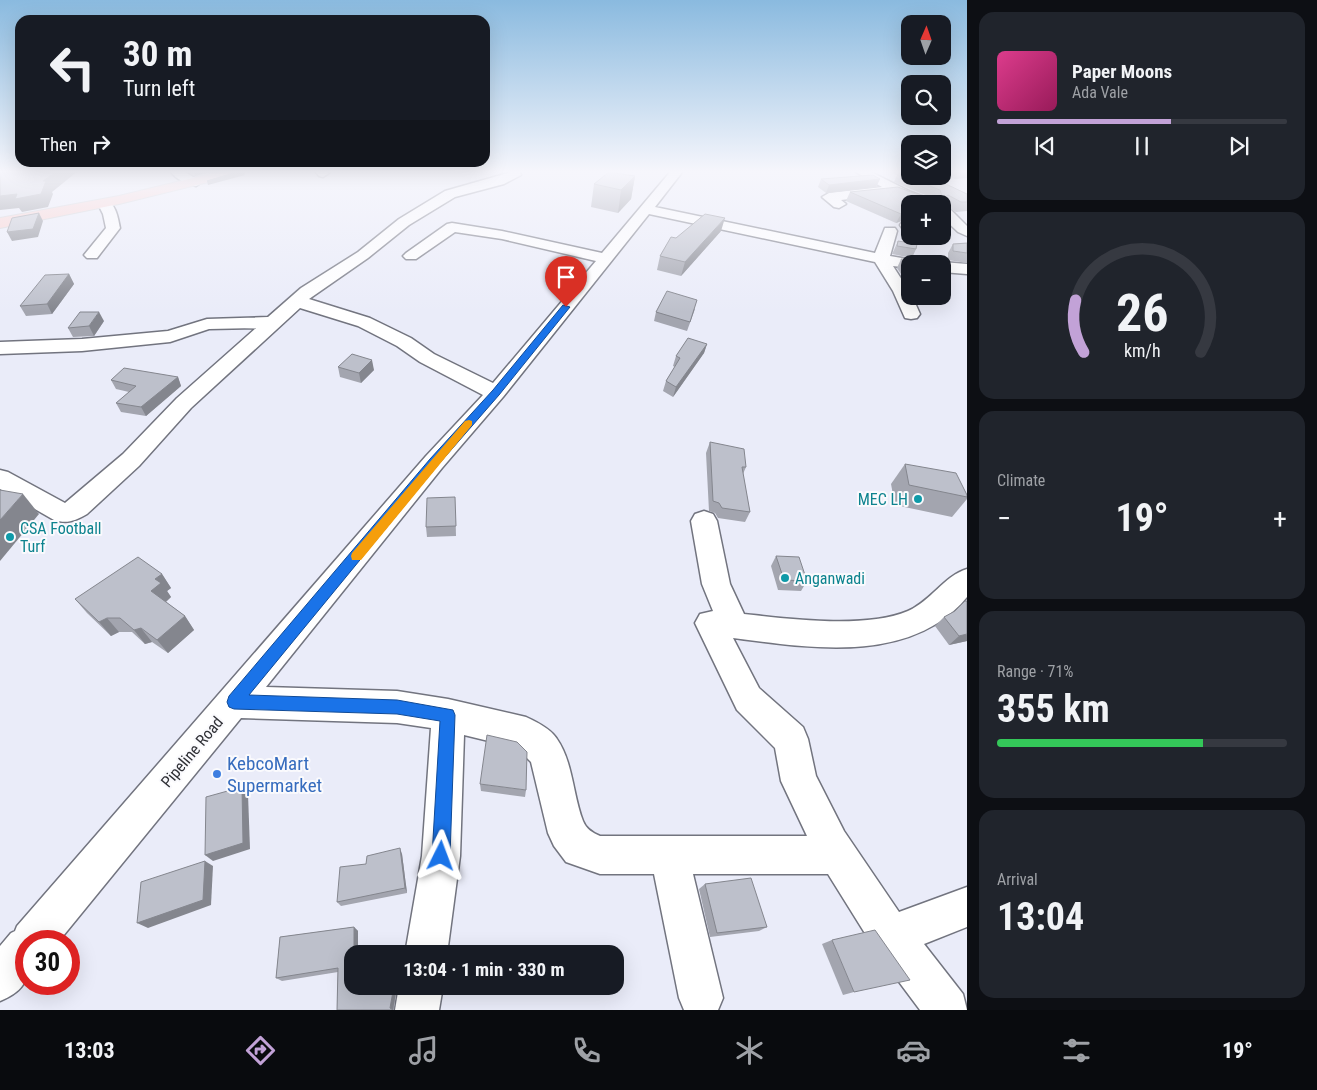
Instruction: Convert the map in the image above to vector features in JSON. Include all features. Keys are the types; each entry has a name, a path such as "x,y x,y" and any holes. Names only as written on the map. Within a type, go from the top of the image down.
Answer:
{"main road":[{"path":"0,223 27,218"}],"street":[{"path":"92,255 113,228 111,218"},
{"path":"0,478 63,513 69,513 131,460 184,403 296,302 363,255 410,218"},
{"name":"Pipeline Road","path":"41,930 434,462 496,392 638,218"},
{"path":"691,218 901,262"},
{"path":"951,220 967,232"},
{"path":"411,256 452,227 502,235 605,258"},
{"path":"890,231 881,259 901,291 911,314"},
{"path":"951,268 967,269"},
{"path":"296,302 364,322 404,342 427,358 496,392"},
{"path":"0,348 82,345 170,336 207,324 273,322"},
{"path":"704,521 716,584 734,625"},
{"path":"946,1010 891,936 839,855 799,781 791,739 748,699 710,623 829,634 884,630 916,620 947,601 960,585 967,580"},
{"path":"234,702 397,707 448,715 526,734 545,751 553,775 567,833 580,848 600,855 839,855"},
{"path":"427,945 441,856 448,715"},
{"path":"669,855 701,998"},
{"path":"891,936 967,907"},
{"path":"0,979 15,961"},
{"path":"417,1010 420,995"}],"building":[{"path":"12,218 37,218 33,229 7,232"},
{"path":"700,218 725,218 685,262 660,256 671,237 676,238"},
{"path":"898,241 901,241 901,245 917,245 916,249 897,246"},
{"path":"967,243 967,253 953,251 953,244"},
{"path":"69,274 47,304 20,306 45,275"},
{"path":"667,291 697,300 690,322 656,312"},
{"path":"80,312 99,312 89,326 68,328"},
{"path":"688,338 707,344 676,387 666,381 680,358 676,356"},
{"path":"352,354 372,360 359,373 338,367"},
{"path":"124,368 178,377 141,407 116,403 136,386 111,380"},
{"path":"710,442 744,449 746,467 742,467 750,512 722,508 719,503 713,501"},
{"path":"905,464 956,473 967,497 909,485"},
{"path":"0,490 23,494 0,520"},
{"path":"455,497 456,526 426,527 427,498"},
{"path":"776,556 799,557 807,581 784,580"},
{"path":"138,557 162,574 155,579 161,583 151,591 185,616 157,640 141,628 134,630 120,618 107,618 99,622 75,599"},
{"path":"967,601 967,634 959,636 944,617 955,611"},
{"path":"487,735 517,742 527,752 526,790 480,784"},
{"path":"242,787 243,843 205,855 206,797"},
{"path":"400,848 405,888 337,902 340,867 366,864 367,856"},
{"path":"205,861 203,900 137,923 141,882"},
{"path":"751,878 767,927 717,933 705,884"},
{"path":"354,927 354,945 344,945 344,995 392,995 390,1008 393,1010 337,1010 338,968 276,978 280,937"},
{"path":"875,930 910,980 854,992 832,940"}],"slow traffic":[{"path":"357,556 434,462 469,423"}],"place":[{"name":"MEC LH","path":"918,499"},
{"name":"CSA Football Turf","path":"10,537"},
{"name":"Anganwadi","path":"785,578"},
{"name":"KebcoMart Supermarket","path":"217,774"}],"route":[{"path":"441,856 448,715 397,707 234,702 566,307"}]}
